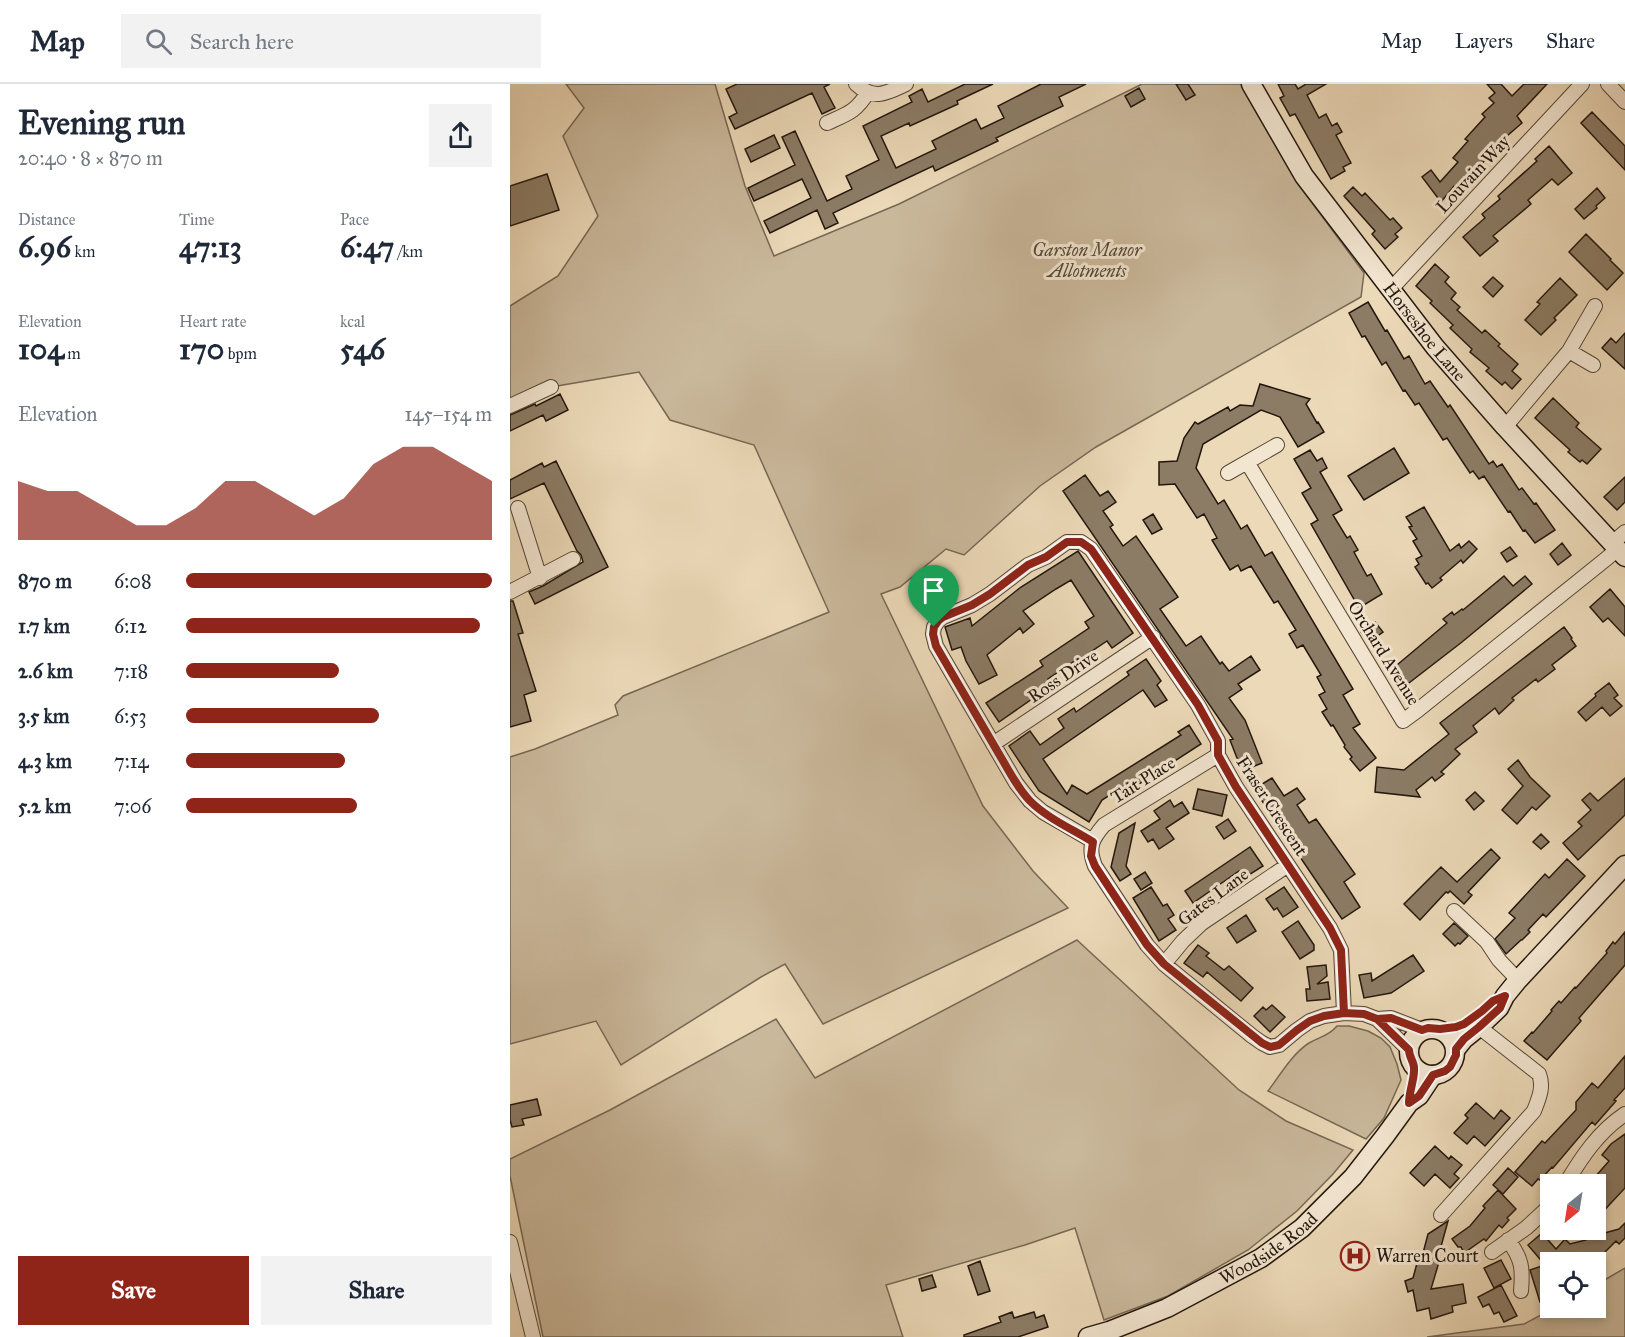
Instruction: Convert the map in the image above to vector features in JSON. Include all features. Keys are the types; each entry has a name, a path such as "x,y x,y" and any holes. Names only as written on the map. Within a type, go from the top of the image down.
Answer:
{"street":[{"path":"827,123 851,112 859,105 862,88 885,94 906,84"},
{"name":"Horseshoe Lane","path":"1251,84 1304,176 1435,347 1505,427 1620,545"},
{"name":"Louvain Way","path":"1391,289 1582,84"},
{"path":"1608,84 1625,102"},
{"path":"1505,427 1569,351 1595,306"},
{"path":"1569,351 1593,365"},
{"path":"510,406 551,387"},
{"path":"1228,473 1277,445"},
{"name":"Orchard Avenue","path":"1247,462 1403,721 1620,545"},
{"path":"518,508 540,578"},
{"name":"Fraser Crescent","path":"993,744 936,646 934,627 943,617 972,605 1028,565 1046,557 1067,542 1081,542 1091,549 1198,705 1218,741 1218,755 1236,787 1330,928 1341,950 1344,1013"},
{"path":"510,592 573,559"},
{"name":"Ross Drive","path":"993,744 1152,637"},
{"path":"993,744 1016,783 1030,801 1043,812 1093,842 1091,856 1095,866 1147,945 1164,964 1252,1036 1270,1047 1279,1045 1310,1021 1324,1016 1344,1013 1364,1014 1377,1019 1391,1018 1450,1037 1456,1049 1456,1055 1450,1067 1433,1075 1420,1071 1412,1058 1377,1019"},
{"name":"Tait Place","path":"1093,842 1104,825 1218,755"},
{"name":"Gates Lane","path":"1164,964 1202,923 1288,865"},
{"path":"1456,1049 1464,1039 1500,1008 1505,996 1518,980 1625,865"},
{"path":"1454,911 1486,942 1518,980"},
{"path":"1412,1058 1411,1042 1416,1035 1464,1024 1493,1001 1505,996"},
{"path":"1441,1215 1534,1111 1540,1096 1542,1083 1539,1074 1479,1027"},
{"name":"Woodside Road","path":"1409,1103 1412,1058"},
{"name":"Woodside Road","path":"1088,1337 1167,1308 1261,1258 1302,1228 1353,1177 1409,1103 1419,1096 1433,1075"},
{"path":"1570,1174 1597,1137 1625,1114"},
{"path":"1492,1252 1540,1216"},
{"path":"1509,1240 1519,1254 1523,1272 1521,1291"},
{"path":"510,1242 533,1337"}],"green space":[{"name":"Garston Manor Allotments","path":"566,84 715,84 745,186 774,256 899,204 1142,84 1241,84 1299,185 1364,273 1361,297 1096,447 1040,486 964,555 946,549 900,587 881,594 983,806 1033,871 1068,908 823,1024 785,964 621,1065 596,1021 510,1044 510,757 618,715 615,705 623,696 829,612 754,445 670,420 639,372 557,386 510,405 510,306 558,276 598,216 563,136 584,108"},
{"path":"1077,940 1239,1090 1286,1121 1353,1150 1297,1211 1248,1250 1168,1296 1104,1320 1075,1228 1025,1245 886,1285 903,1337 543,1337 510,1176 510,1159 610,1110 776,1019 815,1078"},
{"path":"1337,1026 1349,1026 1368,1031 1381,1038 1390,1047 1397,1064 1401,1080 1384,1118 1366,1139 1268,1091 1297,1053"},
{"path":"1625,1268 1625,1337 1427,1337 1524,1324 1540,1315 1540,1318 1606,1318 1606,1279"}],"building":[{"path":"737,84 830,84 824,87 835,108 822,114 812,93 735,129 729,117 737,113 726,89"},
{"path":"965,84 993,84 957,101 958,104 910,126 909,123 881,136 896,168 936,149 932,141 976,119 981,129 1004,118 998,106 1041,84 1086,84 1059,97 1063,106 996,138 998,141 935,171 933,166 833,213 838,223 825,229 817,210 770,233 764,221 811,198 802,179 754,201 748,188 795,165 782,137 795,131 827,201 852,189 846,176 879,160 863,126 912,102 909,96 922,89 928,102"},
{"path":"1176,84 1188,84 1195,95 1186,100"},
{"path":"1278,84 1295,84 1298,89 1306,84 1326,84 1307,95 1319,118 1326,114 1332,126 1337,123 1342,132 1336,135 1351,163 1343,167 1345,171 1331,179 1295,114 1290,116 1280,98 1284,96"},
{"path":"1487,84 1501,84 1512,96 1524,84 1547,84 1517,116 1522,123 1507,136 1458,190 1454,186 1441,202 1422,177 1431,170 1440,182 1458,162 1453,158 1468,141 1465,139 1485,117 1482,114 1494,103 1489,98 1495,93"},
{"path":"1139,88 1145,99 1131,107 1125,96"},
{"path":"1592,112 1625,146 1625,170 1581,123"},
{"path":"774,135 780,148 751,162 745,149"},
{"path":"1549,146 1572,173 1558,185 1552,179 1528,200 1531,204 1493,236 1498,241 1480,256 1463,237 1485,218 1482,214 1500,199 1498,196 1537,161 1535,159"},
{"path":"547,174 559,210 510,226 510,186"},
{"path":"1353,187 1362,196 1365,193 1390,220 1393,218 1402,228 1395,234 1398,237 1385,249 1372,234 1375,231 1344,196"},
{"path":"1597,188 1605,198 1584,219 1575,209"},
{"path":"1586,234 1623,273 1607,290 1569,252"},
{"path":"1435,264 1449,277 1445,282 1456,293 1451,299 1460,307 1457,310 1482,333 1485,330 1500,344 1498,346 1518,364 1512,371 1521,379 1512,389 1505,382 1502,385 1486,371 1489,368 1470,352 1472,349 1450,328 1453,325 1416,286"},
{"path":"1493,277 1503,286 1493,297 1483,287"},
{"path":"1560,278 1577,295 1541,335 1525,320 1540,304 1537,302"},
{"path":"1368,302 1404,359 1409,356 1425,384 1430,381 1448,407 1450,405 1489,464 1493,461 1497,467 1502,464 1519,490 1522,488 1534,504 1536,503 1555,530 1535,543 1525,530 1523,531 1510,511 1508,512 1484,476 1479,479 1473,471 1470,473 1447,438 1443,440 1419,403 1415,405 1405,390 1403,391 1386,362 1382,365 1365,336 1362,337 1349,313"},
{"path":"1625,333 1625,369 1602,348 1611,338 1616,343"},
{"path":"1260,384 1310,399 1306,404 1324,432 1298,447 1280,417 1261,410 1203,444 1196,468 1218,504 1224,500 1241,529 1247,525 1265,556 1272,552 1353,689 1343,695 1360,724 1353,728 1376,758 1360,771 1350,759 1352,757 1333,725 1331,726 1322,712 1327,709 1319,695 1325,692 1317,677 1321,675 1303,645 1297,648 1289,634 1296,630 1278,601 1274,603 1251,566 1241,571 1238,565 1230,570 1212,540 1217,538 1204,514 1197,518 1175,484 1159,485 1159,462 1177,461 1184,438 1195,422 1198,424 1228,407 1230,411 1240,405 1253,406"},
{"path":"560,394 568,410 546,421 543,415 510,431 510,415"},
{"path":"1553,398 1579,423 1576,427 1601,449 1587,464 1582,460 1580,462 1568,452 1570,450 1535,418"},
{"path":"1394,448 1409,473 1364,500 1348,476"},
{"path":"1310,450 1317,461 1322,458 1327,468 1320,472 1342,510 1333,515 1347,538 1350,536 1358,550 1354,552 1367,576 1371,574 1382,594 1359,608 1311,524 1318,520 1302,493 1311,488 1294,459"},
{"path":"556,461 608,567 535,604 529,592 583,562 544,483 510,499 510,480 542,463 544,467"},
{"path":"1085,475 1100,496 1108,491 1116,502 1103,511 1113,525 1110,527 1123,546 1136,536 1178,597 1160,609 1186,646 1201,636 1220,664 1222,662 1229,671 1251,656 1260,670 1238,684 1242,689 1229,698 1245,720 1262,763 1242,771 1230,740 1233,739 1063,491"},
{"path":"1625,477 1625,502 1617,510 1604,497"},
{"path":"1424,507 1450,551 1459,544 1461,548 1469,541 1477,549 1463,563 1461,560 1440,578 1442,580 1432,588 1428,583 1426,584 1415,567 1419,564 1416,559 1422,556 1413,541 1417,539 1406,517"},
{"path":"1153,514 1162,529 1152,534 1143,520"},
{"path":"1562,543 1571,555 1558,565 1550,554"},
{"path":"1510,547 1517,556 1507,562 1501,553"},
{"path":"1078,551 1133,633 1112,648 1107,641 1073,662 1048,679 1052,685 999,722 986,703 1043,666 1040,661 1089,628 1085,622 1094,616 1071,580 1023,611 1034,624 1023,633 1020,628 987,655 997,675 979,684 961,647 952,650 945,627 970,618 972,626 1021,587"},
{"path":"1504,576 1513,586 1525,576 1532,584 1405,686 1391,670 1447,623 1443,619 1452,612 1454,615 1463,610"},
{"path":"1610,589 1625,607 1625,636 1608,618 1603,622 1590,607"},
{"path":"510,601 513,601 523,633 518,634 536,691 524,695 531,721 510,727"},
{"path":"1375,622 1383,632 1369,642 1361,632"},
{"path":"1564,627 1576,646 1552,665 1555,669 1538,682 1536,679 1512,698 1514,700 1499,714 1495,708 1473,726 1477,732 1455,749 1460,754 1441,772 1444,774 1435,781 1432,777 1416,790 1420,797 1375,792 1377,767 1404,770 1449,734 1440,723"},
{"path":"1146,659 1161,681 1157,685 1167,700 1155,707 1143,690 1043,759 1067,794 1072,785 1087,794 1181,735 1178,732 1189,725 1201,744 1122,795 1119,789 1102,800 1089,822 1039,791 1009,746 1030,731 1040,745 1064,728 1058,719 1074,708 1076,712 1129,675 1127,672"},
{"path":"1609,683 1618,695 1614,698 1622,706 1610,716 1602,707 1586,721 1578,712"},
{"path":"1518,760 1530,777 1550,796 1536,810 1532,807 1517,824 1502,810 1523,786 1508,769"},
{"path":"1272,778 1284,796 1297,788 1305,799 1297,805 1309,823 1316,819 1355,874 1344,882 1360,907 1342,919 1254,789"},
{"path":"1625,778 1625,815 1578,860 1563,843 1582,826 1578,822 1591,810 1582,800 1590,793 1598,801"},
{"path":"1198,789 1227,795 1222,816 1193,809"},
{"path":"1475,792 1484,801 1474,810 1466,800"},
{"path":"1170,800 1174,807 1182,802 1189,813 1166,828 1174,839 1159,849 1153,839 1148,842 1141,831 1160,819 1154,811"},
{"path":"1228,819 1236,831 1224,839 1216,827"},
{"path":"1135,823 1126,866 1131,874 1120,881 1111,867 1119,833"},
{"path":"1541,834 1549,842 1541,849 1533,842"},
{"path":"1250,847 1263,866 1244,878 1239,871 1193,903 1185,891"},
{"path":"1491,849 1500,858 1468,892 1472,895 1464,904 1450,891 1446,892 1420,920 1404,904 1441,867 1457,882"},
{"path":"1567,859 1585,876 1546,917 1543,914 1528,930 1530,932 1506,954 1495,939 1515,918 1509,913 1545,874 1549,878"},
{"path":"1145,872 1152,883 1141,890 1134,879"},
{"path":"1151,887 1163,906 1167,904 1174,915 1168,919 1176,930 1159,941 1133,898"},
{"path":"1284,887 1298,907 1283,917 1277,908 1274,910 1266,899"},
{"path":"1246,915 1256,931 1237,943 1227,928"},
{"path":"1298,921 1314,945 1314,950 1300,959 1282,932"},
{"path":"1454,923 1468,936 1455,946 1443,934"},
{"path":"1625,932 1625,965 1579,1018 1581,1021 1547,1060 1524,1041 1559,1001 1561,1003 1576,988 1607,953 1606,951 1613,942 1615,944"},
{"path":"1198,945 1209,953 1206,956 1224,970 1229,966 1253,988 1241,1001 1207,972 1203,977 1184,963"},
{"path":"1413,955 1424,971 1391,993 1364,998 1359,975 1371,973 1372,981"},
{"path":"1326,965 1327,976 1317,984 1328,982 1330,999 1307,1001 1306,989 1310,989 1307,967"},
{"path":"1272,1005 1285,1017 1270,1032 1254,1016 1263,1007 1266,1010"},
{"path":"1625,1056 1625,1088 1614,1100 1616,1101 1595,1125 1592,1122 1553,1168 1546,1174 1540,1174 1540,1180 1538,1179 1532,1186 1515,1172 1542,1141 1545,1143 1576,1110 1576,1102 1592,1083 1598,1088"},
{"path":"537,1099 541,1115 522,1119 524,1125 512,1127 510,1105"},
{"path":"1476,1103 1494,1119 1501,1110 1510,1118 1485,1146 1474,1136 1467,1144 1454,1133 1468,1118 1465,1115"},
{"path":"1625,1134 1625,1188 1606,1208 1606,1174 1598,1174 1609,1161 1602,1155 1611,1144"},
{"path":"1435,1146 1449,1159 1451,1156 1462,1165 1454,1174 1459,1178 1450,1188 1435,1174 1424,1186 1410,1173"},
{"path":"1508,1168 1518,1177 1503,1194 1493,1185"},
{"path":"1498,1190 1516,1209 1507,1218 1509,1220 1502,1228 1499,1225 1486,1241 1484,1239 1464,1253 1452,1239 1470,1226 1485,1208 1483,1206"},
{"path":"1448,1221 1431,1289 1463,1284 1466,1303 1452,1306 1453,1312 1431,1319 1429,1308 1417,1311 1413,1290 1408,1292 1405,1281 1413,1278 1428,1234"},
{"path":"1625,1223 1625,1238 1619,1244 1616,1241 1605,1252 1540,1252 1540,1259 1528,1245 1540,1235 1540,1240 1548,1240 1556,1249 1564,1240 1570,1244 1586,1240 1606,1240 1606,1233 1619,1229"},
{"path":"1501,1260 1511,1279 1494,1288 1484,1268"},
{"path":"980,1261 990,1291 978,1295 968,1266"},
{"path":"1540,1267 1540,1302 1530,1270"},
{"path":"932,1275 936,1287 922,1291 919,1279"},
{"path":"1501,1285 1517,1316 1504,1322 1499,1312 1494,1314 1489,1304 1483,1307 1478,1297"},
{"path":"1012,1312 1014,1318 1034,1312 1036,1318 1044,1315 1048,1327 1018,1337 964,1337 964,1335 1001,1322 999,1317"}],"place":[{"name":"Warren Court","path":"1355,1256"}],"route":[{"path":"934,627 936,646 1016,783 1030,801 1043,812 1093,842 1091,856 1095,866 1147,945 1164,964 1262,1043 1270,1047 1279,1045 1310,1021 1324,1016 1344,1013 1364,1014 1377,1019 1409,1050 1414,1067 1409,1103 1419,1096 1433,1075 1440,1074 1450,1067 1454,1061 1456,1049 1464,1039 1500,1008 1505,996 1493,1001 1464,1024 1456,1027 1422,1030 1391,1018 1377,1019 1364,1014 1344,1013 1341,950 1330,928 1236,787 1218,755 1218,741 1198,705 1086,544 1067,542 1046,557 1028,565 972,605 943,617 934,627"}]}
